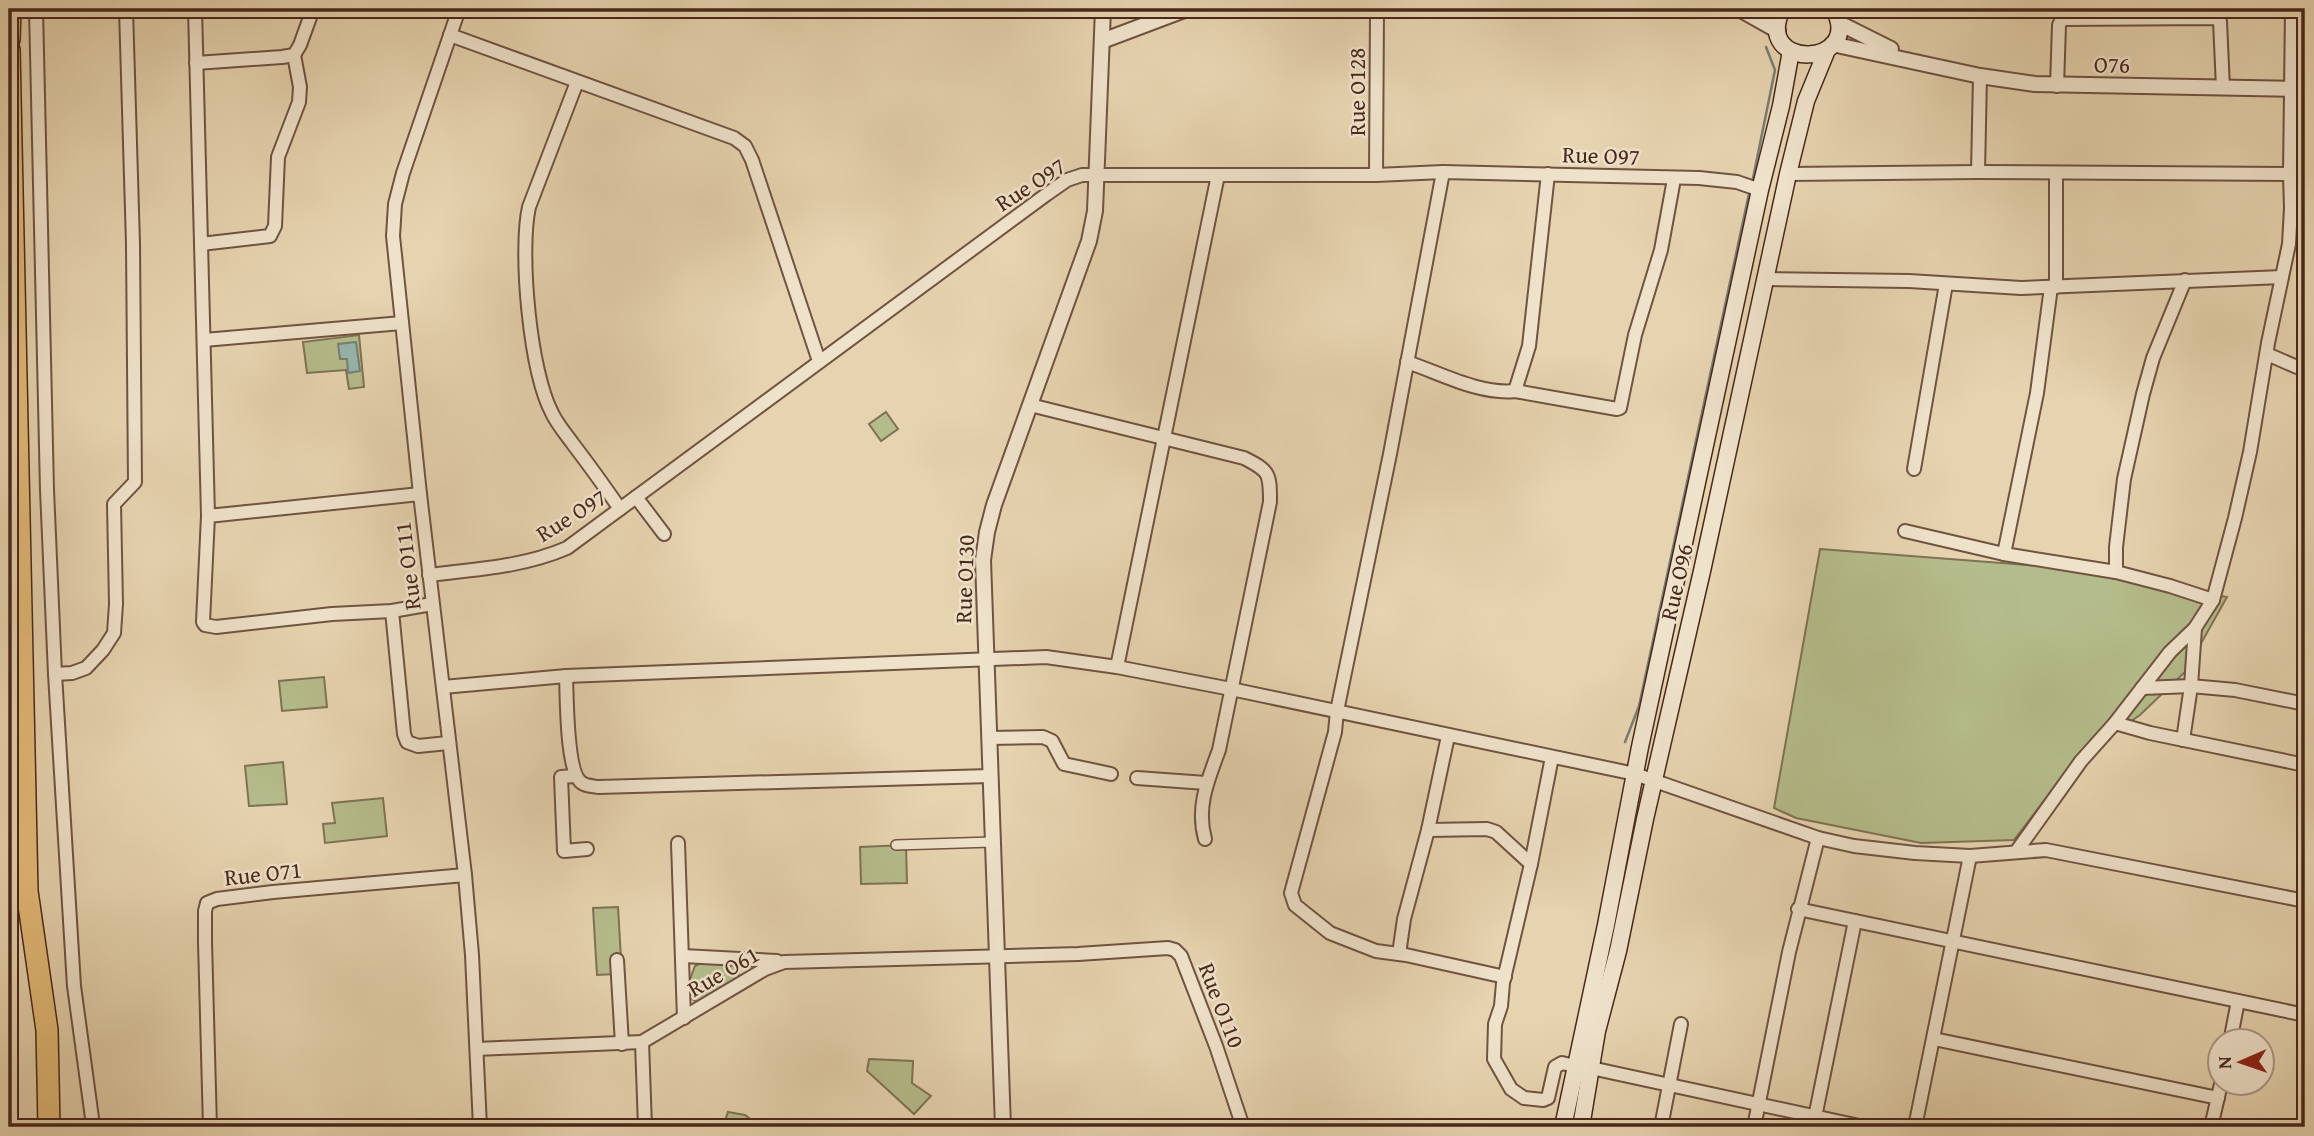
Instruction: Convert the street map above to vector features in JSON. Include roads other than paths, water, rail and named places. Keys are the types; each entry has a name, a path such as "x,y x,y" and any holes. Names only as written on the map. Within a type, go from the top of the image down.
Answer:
{"highway":[{"path":"9,38 10,9"},
{"path":"9,50 27,891 47,1030 49,1127"}],"main road":[{"path":"1782,9 1778,17 1778,31 1784,45 1791,51 1805,56 1820,53 1830,47"},
{"name":"Rue O96","path":"1563,1127 1583,1067 1654,779 1806,101 1836,37 1837,16"},
{"name":"Rue O96","path":"1581,1127 1583,1067 1635,774 1791,51"}],"street":[{"path":"36,9 47,490 55,674 74,986 92,1118 90,1127"},
{"path":"55,674 72,673 86,668 114,633 114,504 135,482 133,244 125,9"},
{"path":"195,9 208,516 203,613 205,625 216,627 332,614 392,611 432,604"},
{"path":"201,244 270,236 275,226 278,157 299,102 300,87 294,55 313,9"},
{"name":"Rue O111","path":"459,9 403,173 395,204 393,236 432,604 465,874 472,955 480,1127"},
{"name":"Rue O130","path":"1003,1127 983,560 987,532 1089,242 1095,211 1103,9"},
{"path":"1102,41 1187,9"},
{"name":"Rue O128","path":"1376,175 1377,9"},
{"path":"1739,9 1778,31"},
{"path":"2016,852 2081,761 2115,723 2170,652 2195,628 2213,600 2250,452 2290,225 2290,171 2299,89 2292,9"},
{"path":"1837,16 1871,40 1921,62"},
{"path":"2057,86 2059,25 2062,19 2216,18 2220,22 2223,88"},
{"path":"450,35 734,138 745,146 818,361"},
{"path":"1830,47 1921,62"},
{"path":"196,62 294,55"},
{"name":"O76","path":"1921,62 1980,76 2057,86 2299,89"},
{"path":"1978,172 1980,76"},
{"path":"577,82 528,207 525,268 542,392 553,415 620,509"},
{"path":"1788,174 2305,169"},
{"path":"1443,172 1335,732 1291,893 1295,905 1325,931 1376,951 1505,977"},
{"name":"Rue O97","path":"429,575 516,565 544,558 567,548 1067,180 1082,175 1376,175 1443,172 1548,174 1720,179 1760,190"},
{"path":"2004,554 2037,393 2054,287 2056,173"},
{"path":"1515,391 1529,346 1548,174"},
{"path":"1117,667 1219,175"},
{"path":"1407,362 1455,382 1620,408 1635,335 1661,250 1674,179"},
{"path":"1765,279 1887,280 2021,288 2282,277"},
{"path":"2116,572 2116,547 2124,479 2143,394 2153,358 2185,280"},
{"path":"1914,469 1946,284"},
{"path":"204,340 402,323"},
{"path":"2267,354 2305,369"},
{"path":"1030,405 1244,458 1266,470 1270,478 1270,502 1219,750 1206,783 1200,813 1205,839"},
{"path":"208,516 420,494"},
{"path":"636,497 664,534"},
{"path":"1905,531 2004,554 2116,572 2213,600"},
{"path":"392,611 407,742 418,746 448,743"},
{"path":"2183,740 2191,686 2195,628"},
{"path":"443,687 566,676 1046,657 1117,667 1231,689 1635,774 1818,838 1886,850 1970,856 2057,851 2305,901"},
{"path":"566,676 571,759 575,776 583,785 598,787 990,776"},
{"path":"2142,688 2191,686 2235,690 2305,704"},
{"path":"2115,723 2305,765"},
{"path":"1399,954 1404,919 1428,830 1448,736"},
{"path":"989,738 1043,737 1052,741 1064,764 1111,775"},
{"path":"1552,757 1501,1006 1493,1030 1494,1059 1511,1089 1524,1098 1543,1100 1548,1097 1555,1067 1562,1063 1759,1104 1814,1122 1864,1127"},
{"path":"575,776 561,777 564,851 587,849"},
{"path":"1137,778 1206,783"},
{"path":"1428,830 1487,829 1496,832 1531,864"},
{"path":"1754,1127 1798,909 1818,838"},
{"path":"896,845 992,842"},
{"path":"678,843 684,1018"},
{"path":"1915,1127 1970,856"},
{"name":"Rue O71","path":"209,1127 205,942 207,902 273,892 465,874"},
{"path":"1798,909 2305,1015"},
{"path":"1814,1122 1855,921"},
{"name":"Rue O110","path":"997,956 1168,948 1175,950 1181,956 1208,1026 1243,1127"},
{"path":"683,956 784,962"},
{"name":"Rue O61","path":"477,1049 642,1042 765,969 784,962 997,956"},
{"path":"617,960 622,1044"},
{"path":"2233,1028 2238,1000"},
{"path":"1661,1127 1681,1024"},
{"path":"1934,1039 2206,1096"},
{"path":"642,1042 645,1127"},
{"path":"2211,1127 2218,1098"}],"water":[{"path":"356,342 360,371 348,373 347,359 340,359 338,344"}],"waterway":[{"path":"1752,183 1775,70 1766,47"},
{"path":"1625,742 1639,706 1750,189"}]}
